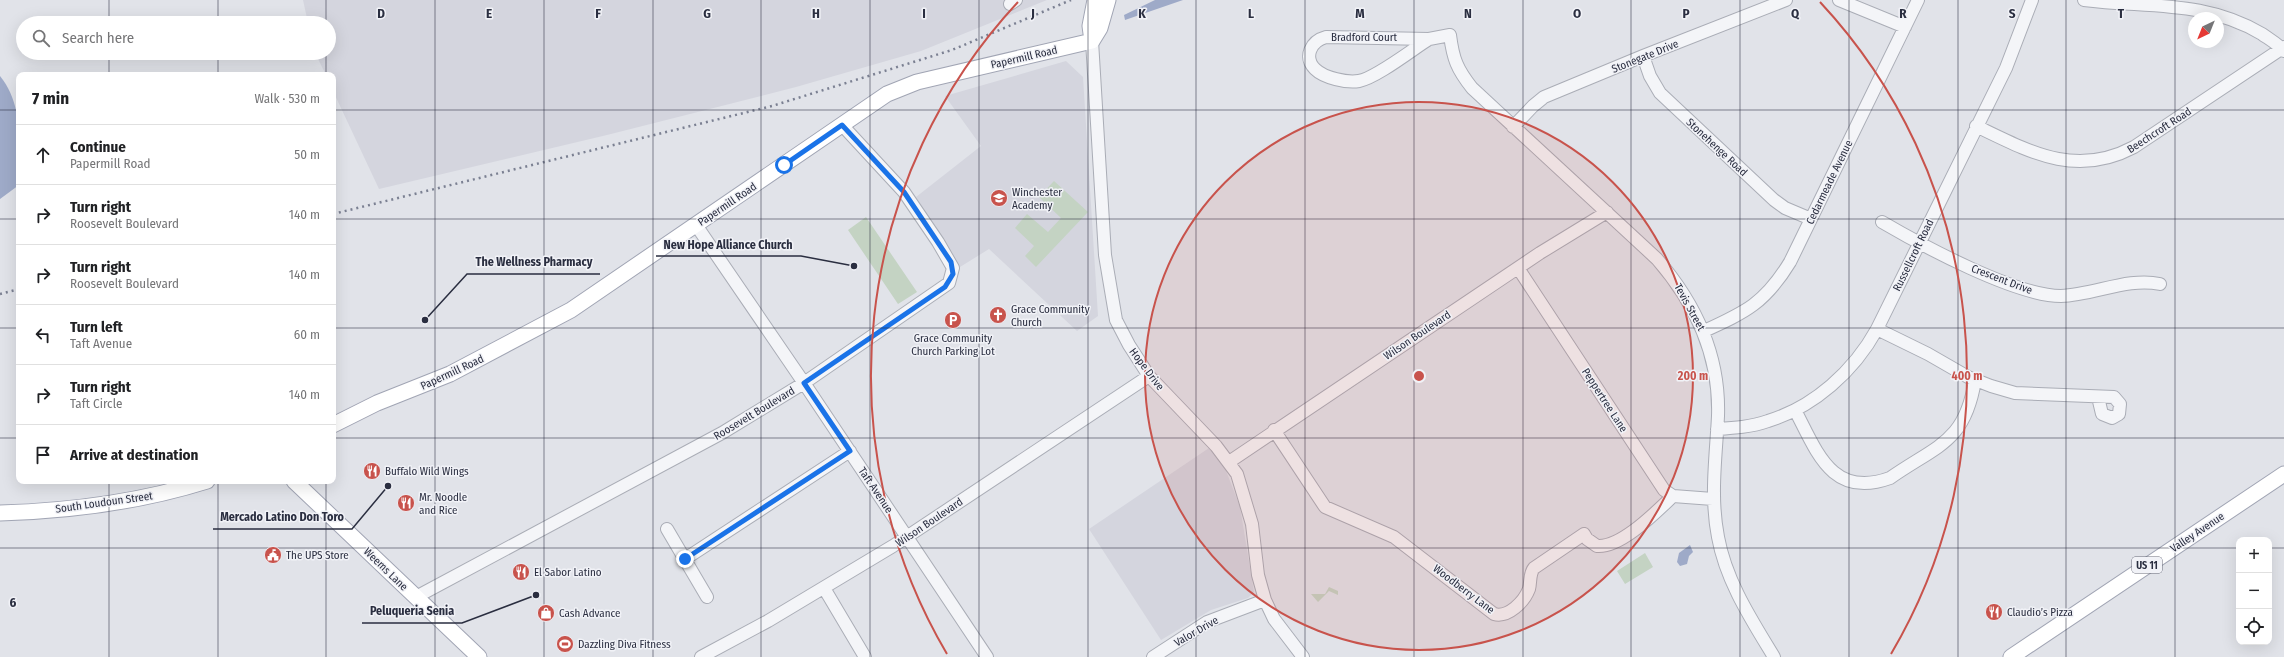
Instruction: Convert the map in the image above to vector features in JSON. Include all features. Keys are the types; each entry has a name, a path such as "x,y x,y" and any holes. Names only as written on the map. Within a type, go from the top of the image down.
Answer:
{"main road":[{"path":"1092,42 1090,26 1095,0"},
{"path":"1092,42 1100,28 1108,0"},
{"name":"Papermill Road","path":"336,424 378,403 431,384 542,326 607,287 887,94 901,87 1092,42"},
{"name":"Valley Avenue","path":"2010,657 2284,474"},
{"name":"South Loudoun Street","path":"0,513 39,512 111,503 174,491 197,484"},
{"name":"Weems Lane","path":"297,484 479,657"}],"street":[{"name":"Stonegate Drive","path":"1513,127 1532,106 1544,97 1643,56 1786,0"},
{"path":"1839,0 1905,27"},
{"name":"Cedarmeade Avenue","path":"1704,331 1743,314 1769,292 1790,262 1918,0"},
{"name":"Russellcroft Road","path":"1717,429 1767,422 1795,410 1839,379 1864,350 1877,329 2006,68 2032,0"},
{"path":"2084,0 2176,3 2210,8 2243,22 2283,49"},
{"name":"Bradford Court","path":"1429,39 1368,78 1360,81 1343,81 1320,73 1314,69 1309,58 1311,46 1315,41 1326,37 1429,39 1450,35"},
{"name":"Tevis Street","path":"1450,35 1452,53 1460,73 1472,88 1644,246 1673,277 1684,293 1704,331 1715,370 1717,429 1713,499 1718,537 1729,574 1746,611 1774,657"},
{"name":"Hope Drive","path":"1092,42 1105,255 1110,296 1116,320 1129,345 1150,376 1229,462 1241,485 1252,524 1258,575 1265,600 1274,619 1303,657"},
{"name":"Beechcroft Road","path":"1976,126 2020,147 2062,161 2092,162 2107,159 2134,146 2283,49"},
{"name":"Stonehenge Road","path":"1643,56 1650,76 1660,93 1774,200 1785,208 1811,219"},
{"name":"Roosevelt Boulevard","path":"416,597 701,445 804,383 945,287 951,280 954,271 951,262 904,192 842,125"},
{"name":"Wilson Boulevard","path":"1229,462 1274,430 1518,268 1607,212"},
{"name":"Crescent Drive","path":"1882,222 1919,243 2016,286 2053,295 2091,293 2138,282 2160,284"},
{"name":"Taft Avenue","path":"696,225 908,537 987,657"},
{"name":"Peppertree Lane","path":"1518,268 1656,479 1664,490 1673,496"},
{"path":"1877,329 1928,354 1974,380 2015,393 2098,397"},
{"name":"Wilson Boulevard","path":"701,657 824,588 908,537 1150,376"},
{"path":"1795,410 1819,456 1830,471 1843,479 1858,483 1879,482 1890,478 1952,436 1964,420 1974,380"},
{"name":"Woodberry Lane","path":"1274,430 1325,506 1394,536 1494,614 1500,615 1510,612 1527,592 1534,568 1584,534 1597,546 1610,545 1648,520 1673,496"},
{"path":"685,559 850,451"},
{"path":"1673,496 1713,499"},
{"path":"667,529 707,597"},
{"path":"824,588 865,657"},
{"name":"Valor Drive","path":"1153,657 1208,622 1265,600"}],"shaded area":[{"path":"303,0 1047,0 921,51 796,87 607,135 379,189 336,97 336,72 324,72 318,60 336,60 336,16 306,16"},
{"path":"1066,61 1083,77 1098,316 1077,331 989,249 960,267 916,197 981,146 945,96"},
{"path":"1209,448 1225,468 1240,507 1254,592 1248,598 1211,610 1161,640 1089,529"}],"green space":[{"path":"1054,181 1088,212 1036,267 1025,256 1034,246 1015,228 1027,214 1048,232 1061,218 1039,197"},
{"path":"866,217 917,292 898,304 848,230"},
{"path":"1645,553 1653,567 1625,584 1617,571"},
{"path":"1329,587 1338,591 1338,595 1329,591 1318,602 1311,594 1325,594"}],"water":[{"path":"1155,0 1183,0 1125,20 1124,15"},
{"path":"0,76 8,88 14,101 16,110 16,187 0,199"},
{"path":"1690,545 1693,552 1689,556 1687,564 1680,566 1677,562 1679,553"}],"railway":[{"path":"336,213 772,106 952,50 1071,0"},
{"path":"0,294 16,290"}],"place":[{"name":"Winchester Academy","path":"999,198"},
{"name":"New Hope Alliance Church","path":"854,266"},
{"name":"Grace Community Church","path":"998,315"},
{"name":"The Wellness Pharmacy","path":"425,320"},
{"name":"Grace Community Church Parking Lot","path":"953,320"},
{"name":"Buffalo Wild Wings","path":"372,471"},
{"name":"Mercado Latino Don Toro","path":"388,486"},
{"name":"Mr. Noodle and Rice","path":"406,503"},
{"name":"The UPS Store","path":"273,555"},
{"name":"El Sabor Latino","path":"521,572"},
{"name":"Peluqueria Senia","path":"536,595"},
{"name":"Claudio’s Pizza","path":"1994,612"},
{"name":"Cash Advance","path":"546,613"},
{"name":"Dazzling Diva Fitness","path":"565,644"}],"route":[{"path":"685,559 850,451 804,383 945,287 951,280 954,271 951,262 904,192 842,125 784,165"}]}
